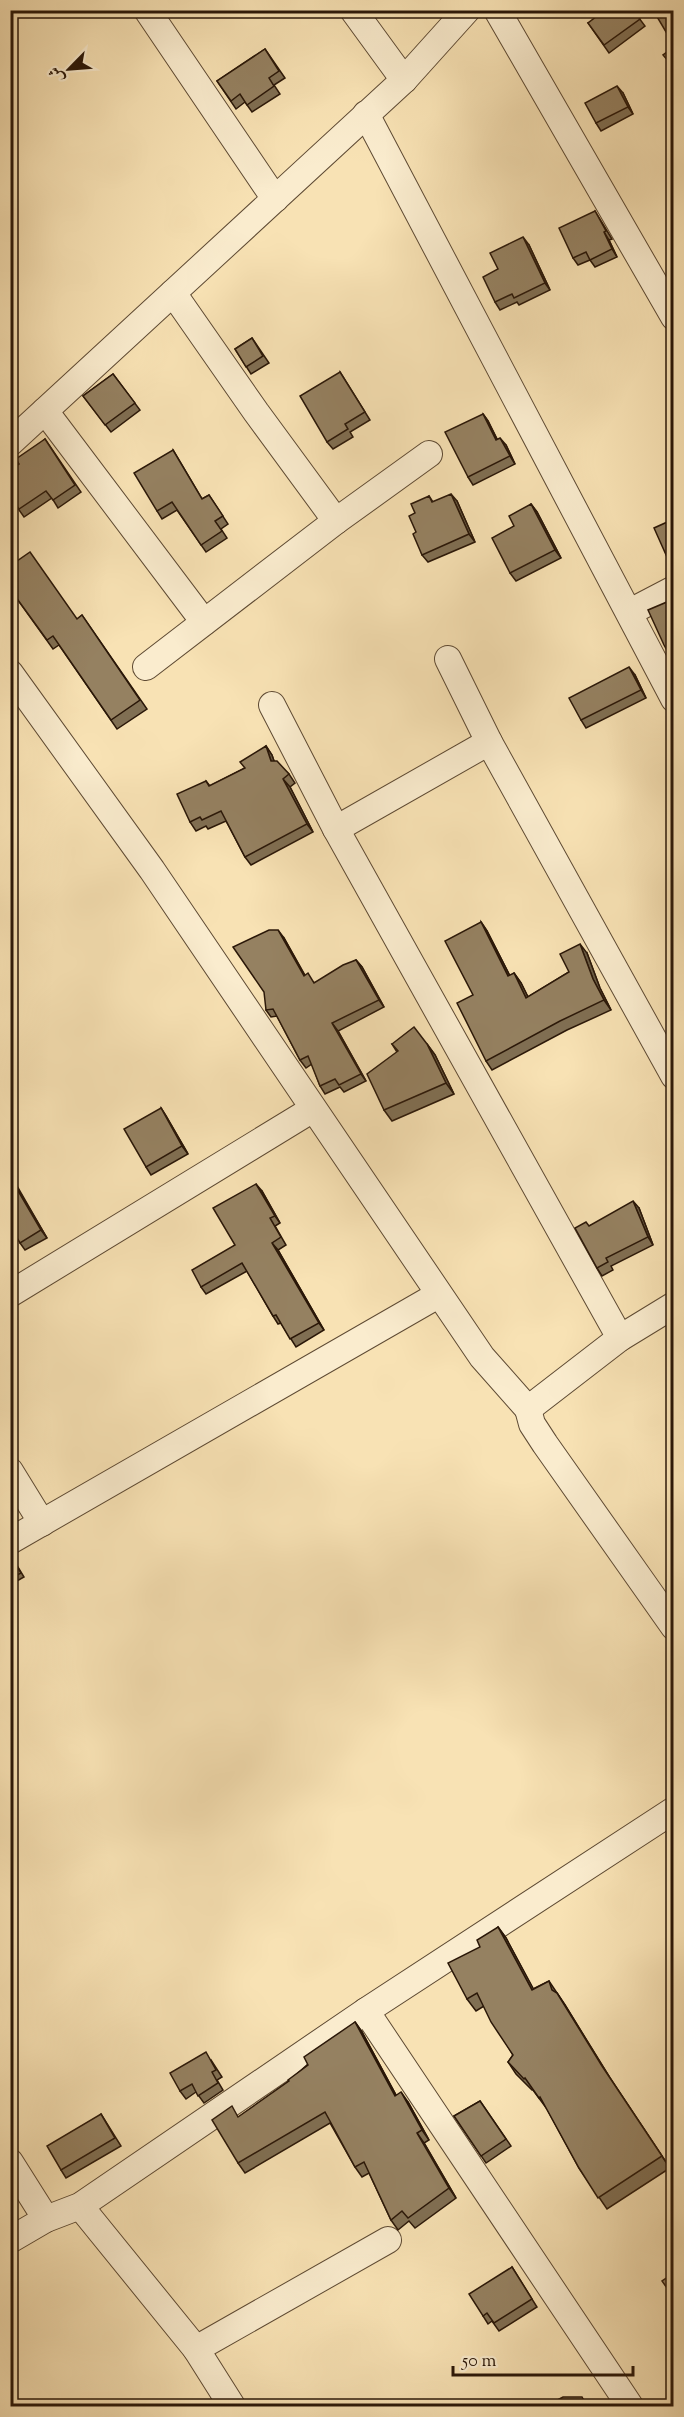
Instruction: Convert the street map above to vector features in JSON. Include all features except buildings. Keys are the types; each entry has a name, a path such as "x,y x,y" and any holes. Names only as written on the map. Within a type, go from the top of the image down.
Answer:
{"street":[{"path":"147,10 275,199"},
{"path":"353,10 404,80"},
{"path":"10,442 404,80 467,10"},
{"path":"497,10 674,317"},
{"path":"366,114 674,699"},
{"path":"173,293 256,412 336,520"},
{"path":"45,411 204,622"},
{"path":"146,668 336,520 429,454"},
{"path":"630,612 674,589"},
{"path":"448,658 489,742 674,1076"},
{"path":"10,673 152,870 438,1295 482,1357 528,1408 532,1424 545,1444 674,1627"},
{"path":"272,705 336,829 620,1338"},
{"path":"336,829 489,742"},
{"path":"10,1294 314,1109"},
{"path":"10,1542 438,1295"},
{"path":"528,1408 620,1338 672,1310"},
{"path":"10,1471 42,1523"},
{"path":"10,2240 46,2219 80,2206 366,2011 674,1810"},
{"path":"366,2011 630,2406"},
{"path":"10,2162 46,2219"},
{"path":"80,2206 196,2349 232,2406"},
{"path":"196,2349 388,2240"}]}
